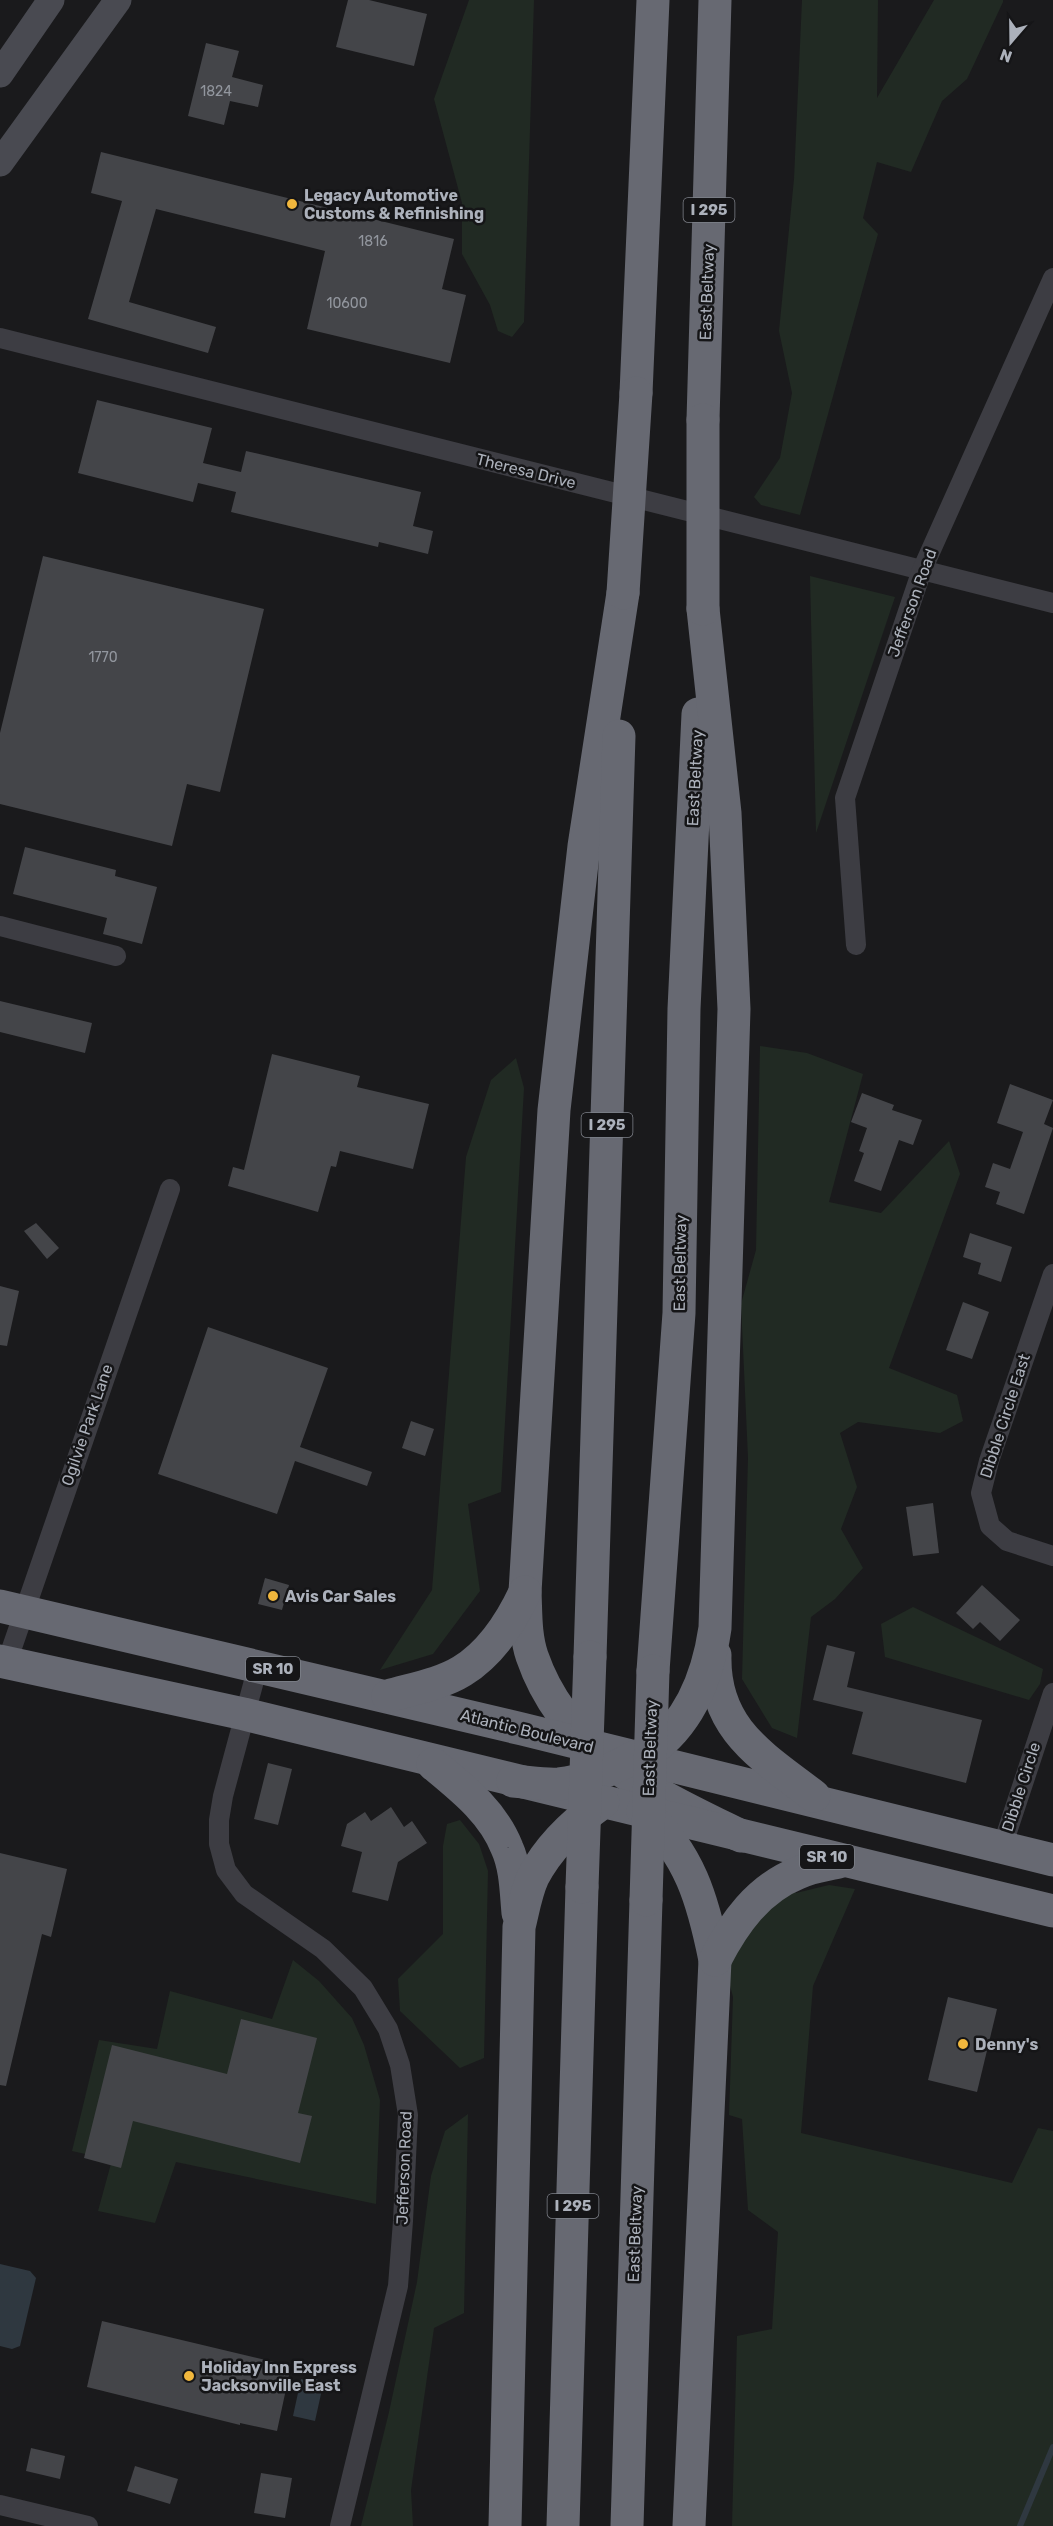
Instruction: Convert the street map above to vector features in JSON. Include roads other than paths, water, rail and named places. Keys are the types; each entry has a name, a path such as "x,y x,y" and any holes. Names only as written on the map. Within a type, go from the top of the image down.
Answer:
{"highway":[{"name":"I 295","path":"563,2526 623,593 636,393 653,0"},
{"name":"East Beltway","path":"627,2526 653,1671 679,1313 684,1009 704,609 704,420 715,0"},
{"path":"623,593 584,846 554,1110 525,1592 527,1631 532,1654 559,1711 668,1836 694,1878 706,1914 715,1960 689,2526"},
{"path":"704,609 725,813 734,1009 715,1628 716,1691 725,1713 740,1734 759,1754 825,1804"},
{"path":"387,1696 454,1675 479,1659 516,1612 525,1592"},
{"name":"Atlantic Boulevard","path":"11,1609 522,1729 618,1779"},
{"path":"519,1927 533,1878 552,1850 573,1824 618,1779 679,1724 700,1689 710,1660 715,1628"},
{"path":"4,1661 244,1714 513,1781 557,1784 618,1779 715,1778 1053,1860"},
{"path":"427,1759 480,1806 508,1848 515,1880 519,1927 505,2526"},
{"name":"SR 10","path":"618,1779 741,1836 1053,1911"},
{"path":"715,1960 728,1935 748,1908 772,1886 799,1872 843,1861"}],"main road":[{"path":"0,74 51,0"},
{"path":"0,163 118,0"}],"street":[{"name":"Jefferson Road","path":"856,945 844,798 922,570 1053,279"},
{"name":"Theresa Drive","path":"0,338 1053,603"},
{"path":"0,927 116,956"},
{"name":"Ogilvie Park Lane","path":"4,1661 11,1609 170,1189"},
{"name":"Dibble Circle East","path":"1053,1274 989,1461 981,1493 990,1526 1007,1541 1053,1556"},
{"name":"Jefferson Road","path":"258,1666 223,1796 219,1820 219,1844 226,1870 244,1894 323,1949 363,1988 388,2029 400,2065 408,2115 398,2286 340,2526"},
{"name":"Dibble Circle","path":"1002,1847 1053,1693"},
{"path":"0,2505 88,2526"}],"waterway":[{"path":"1020,2526 1053,2447"}],"place":[{"name":"Legacy Automotive Customs & Refinishing","path":"292,204"},
{"name":"Avis Car Sales","path":"273,1596"},
{"name":"Denny's","path":"963,2044"},
{"name":"Holiday Inn Express Jacksonville East","path":"189,2376"}]}
